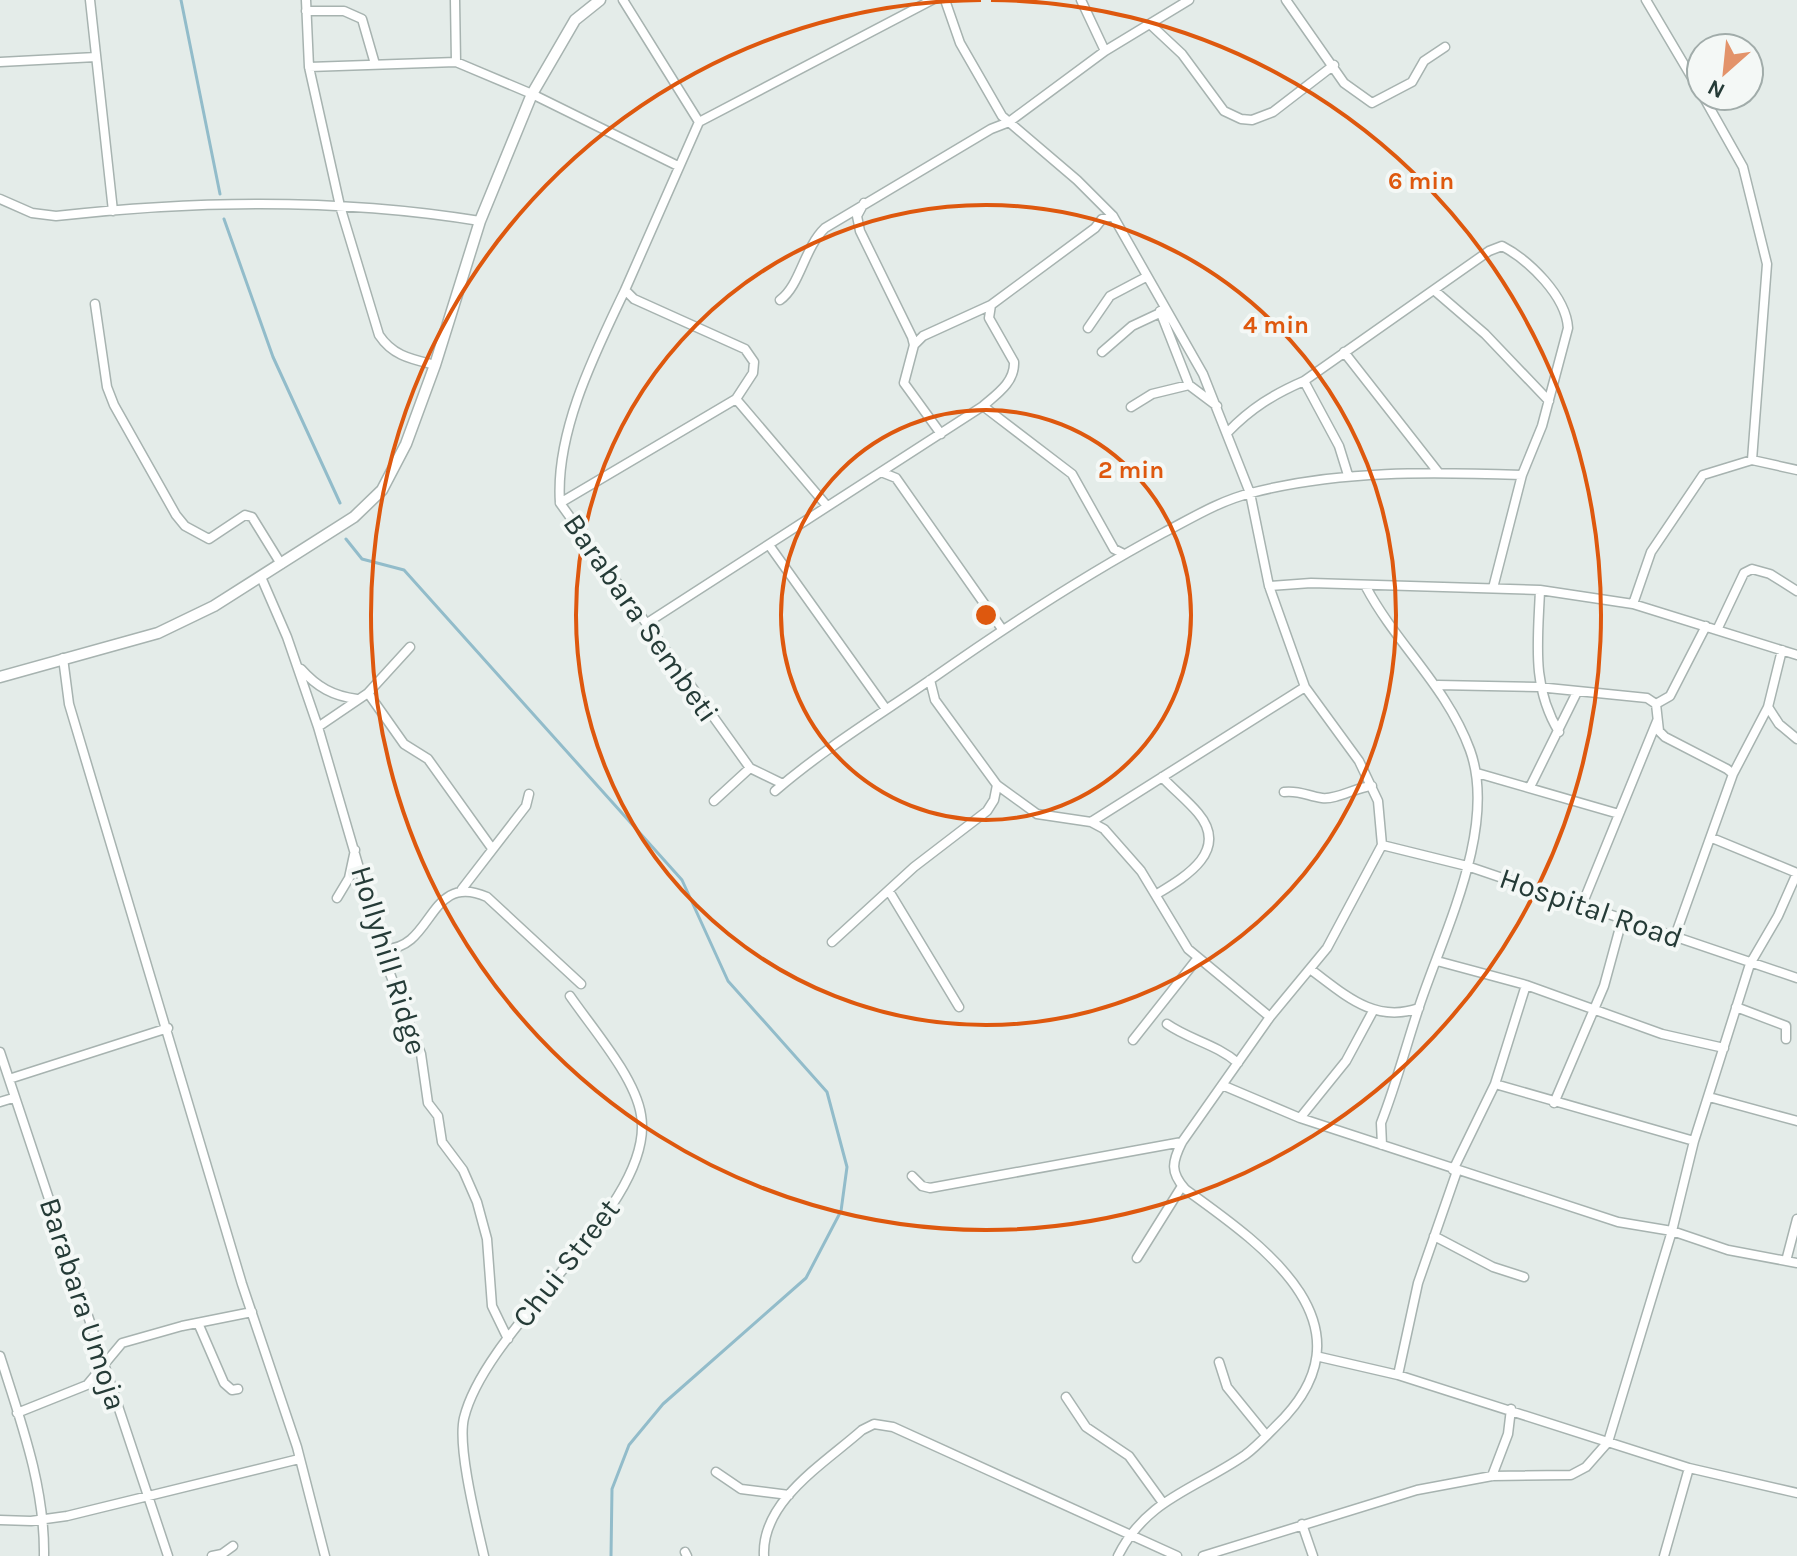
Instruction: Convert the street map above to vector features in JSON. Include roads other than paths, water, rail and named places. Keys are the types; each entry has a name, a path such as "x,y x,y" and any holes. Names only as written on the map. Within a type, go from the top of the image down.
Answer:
{"street":[{"path":"90,0 113,211"},
{"path":"306,0 309,67 340,206 379,335 388,348 406,358 435,365"},
{"path":"455,0 456,62"},
{"path":"0,677 158,633 261,577 354,517 382,490 406,444 435,365 480,221 532,94 575,20 600,0"},
{"path":"623,0 699,122 932,0"},
{"path":"945,0 960,43 1002,116 1077,180 1113,216 1217,406 1250,493 1269,586 1305,687 1359,761 1378,801 1382,845 1327,948 1270,1017 1182,1142 1172,1162 1174,1177 1182,1186 1264,1249 1282,1268 1309,1311 1320,1357 1310,1384 1296,1407 1247,1454 1163,1503 1130,1533 1118,1556"},
{"path":"1081,0 1105,51"},
{"path":"780,300 788,293 818,235 864,203 1009,122 1105,51 1189,0"},
{"path":"1286,0 1344,83 1358,96 1377,103 1412,82 1428,57 1445,47"},
{"path":"1646,0 1685,66"},
{"path":"306,11 344,11 362,19 375,64"},
{"path":"1151,25 1182,54 1224,111 1241,119 1252,120 1273,112 1334,65"},
{"path":"0,62 96,57"},
{"path":"309,67 456,62 532,94 678,166"},
{"path":"1712,112 1743,167 1767,264 1752,460"},
{"name":"Barabara Sembeti","path":"699,122 600,343 572,423 558,478 560,503 647,623 671,663 750,768 779,788 832,743 1002,629 1124,554 1222,502 1250,493 1348,475 1438,472 1522,475"},
{"path":"0,199 32,213 56,216 269,203 422,212 480,221"},
{"path":"864,203 857,216 860,231 914,345"},
{"path":"941,434 904,383 914,345 923,336 991,305 1095,228 1102,219 1113,216"},
{"path":"1228,432 1256,406 1304,381 1489,251 1502,246 1527,263 1567,316 1564,349 1536,445 1522,475 1493,588"},
{"path":"1088,328 1110,296 1146,277"},
{"path":"560,503 736,399 754,367 745,349 634,299 625,290"},
{"path":"1435,291 1485,334 1549,401"},
{"path":"95,304 107,387 176,515 185,526 209,539 245,515 252,517 281,564"},
{"path":"647,623 941,434 983,406 1003,388 1014,369 1014,362 989,318 991,305"},
{"path":"1102,352 1132,326 1163,312"},
{"path":"1163,312 1189,385 1217,406"},
{"path":"1344,352 1438,472"},
{"path":"1304,381 1339,446 1348,475"},
{"path":"1131,407 1152,394 1189,385"},
{"path":"736,399 827,506"},
{"path":"983,406 1072,474 1114,549 1124,554"},
{"path":"1633,604 1651,552 1698,480 1711,470 1752,460 1797,470"},
{"path":"881,472 896,478 1002,629"},
{"path":"769,545 886,709"},
{"path":"1717,630 1744,573 1752,569 1770,574 1797,591"},
{"name":"Hollyhill Ridge","path":"261,577 318,727 389,971 421,1054 428,1103 438,1116 442,1142 463,1170 477,1202 487,1239 492,1306 508,1339"},
{"path":"1269,586 1311,583 1540,590 1633,604 1797,655"},
{"path":"1366,587 1379,611 1438,685 1469,748 1477,773 1479,800 1467,866 1402,1068 1381,1123 1382,1145"},
{"path":"1540,590 1538,687 1546,711 1559,732"},
{"path":"1656,704 1670,696 1706,626"},
{"path":"318,727 368,693 393,670 410,647"},
{"path":"1675,936 1733,774 1768,707 1782,650"},
{"path":"63,658 69,704 299,1459 325,1556"},
{"path":"296,663 320,687 340,697 358,699"},
{"path":"930,680 935,700 997,785 1037,814 1091,822 1104,829 1157,894 1175,930 1197,959 1270,1017"},
{"path":"1438,685 1538,687 1647,698 1656,704 1659,731 1665,737 1717,762 1733,774"},
{"path":"1091,822 1305,687"},
{"path":"1530,787 1577,692"},
{"path":"368,693 404,744 428,759 491,847"},
{"path":"1768,707 1779,724 1797,739"},
{"path":"1582,905 1658,720"},
{"path":"714,801 750,768"},
{"path":"1477,773 1619,814"},
{"path":"1157,894 1194,872 1208,847 1208,833 1199,813 1162,777"},
{"path":"832,942 914,867 987,811 994,800 997,785"},
{"path":"1284,792 1303,792 1327,798 1355,787 1372,786"},
{"path":"385,949 408,944 439,905 462,889 491,847 526,806 529,794"},
{"path":"1203,1556 1417,1490 1492,1476 1571,1475 1586,1467 1608,1442 1672,1231 1694,1141 1750,964 1778,916 1797,873 1712,838"},
{"name":"Hospital Road","path":"1382,845 1467,866 1797,978"},
{"path":"337,898 349,878 355,850"},
{"path":"462,889 487,897 581,984"},
{"path":"889,891 935,974 959,1007"},
{"path":"1554,1103 1604,986 1622,920"},
{"path":"1133,1040 1197,959"},
{"path":"1437,961 1526,985 1662,1034 1724,1048"},
{"path":"1310,969 1353,1001 1373,1011 1388,1014 1419,1008"},
{"path":"1398,1375 1418,1283 1455,1170 1495,1084 1526,985"},
{"name":"Chui Street","path":"484,1556 467,1468 464,1419 475,1391 508,1339 621,1194 639,1159 640,1109 630,1084 570,996"},
{"path":"1736,1007 1786,1026 1786,1039"},
{"path":"1300,1118 1346,1061 1373,1011"},
{"path":"1167,1024 1183,1035 1207,1042 1238,1063"},
{"path":"9,1079 168,1028"},
{"name":"Barabara Umoja","path":"0,1052 102,1366 168,1556"},
{"path":"1495,1084 1694,1141"},
{"path":"1222,1085 1300,1118 1618,1222 1672,1231 1728,1250 1797,1263"},
{"path":"1709,1097 1797,1121"},
{"path":"0,1102 13,1098"},
{"path":"912,1176 916,1182 930,1188 1182,1142"},
{"path":"1137,1258 1182,1186"},
{"path":"1786,1261 1797,1219"},
{"path":"1434,1236 1493,1267 1524,1277"},
{"path":"0,1409 15,1409 87,1385 122,1343 252,1312"},
{"path":"198,1323 224,1383 232,1390 238,1389"},
{"path":"0,1356 33,1461 45,1518 44,1556"},
{"path":"1320,1357 1398,1375 1689,1468 1797,1493"},
{"path":"1219,1362 1227,1387 1266,1435"},
{"path":"1066,1397 1086,1427 1129,1456 1163,1503"},
{"path":"1492,1476 1508,1434 1511,1409"},
{"path":"764,1556 763,1542 771,1519 789,1495 862,1430 874,1424 893,1427 1177,1556"},
{"path":"0,1520 45,1518 299,1459"},
{"path":"1664,1556 1689,1468"},
{"path":"716,1472 741,1489 789,1495"},
{"path":"1302,1524 1313,1556"},
{"path":"212,1556 222,1554 233,1546"}],"waterway":[{"path":"181,0 220,194"},
{"path":"224,219 273,357 340,503"},
{"path":"346,539 362,559 404,570 682,880 728,981 827,1092 847,1167 841,1211 806,1278 663,1404 629,1445 612,1489 611,1556"}]}
